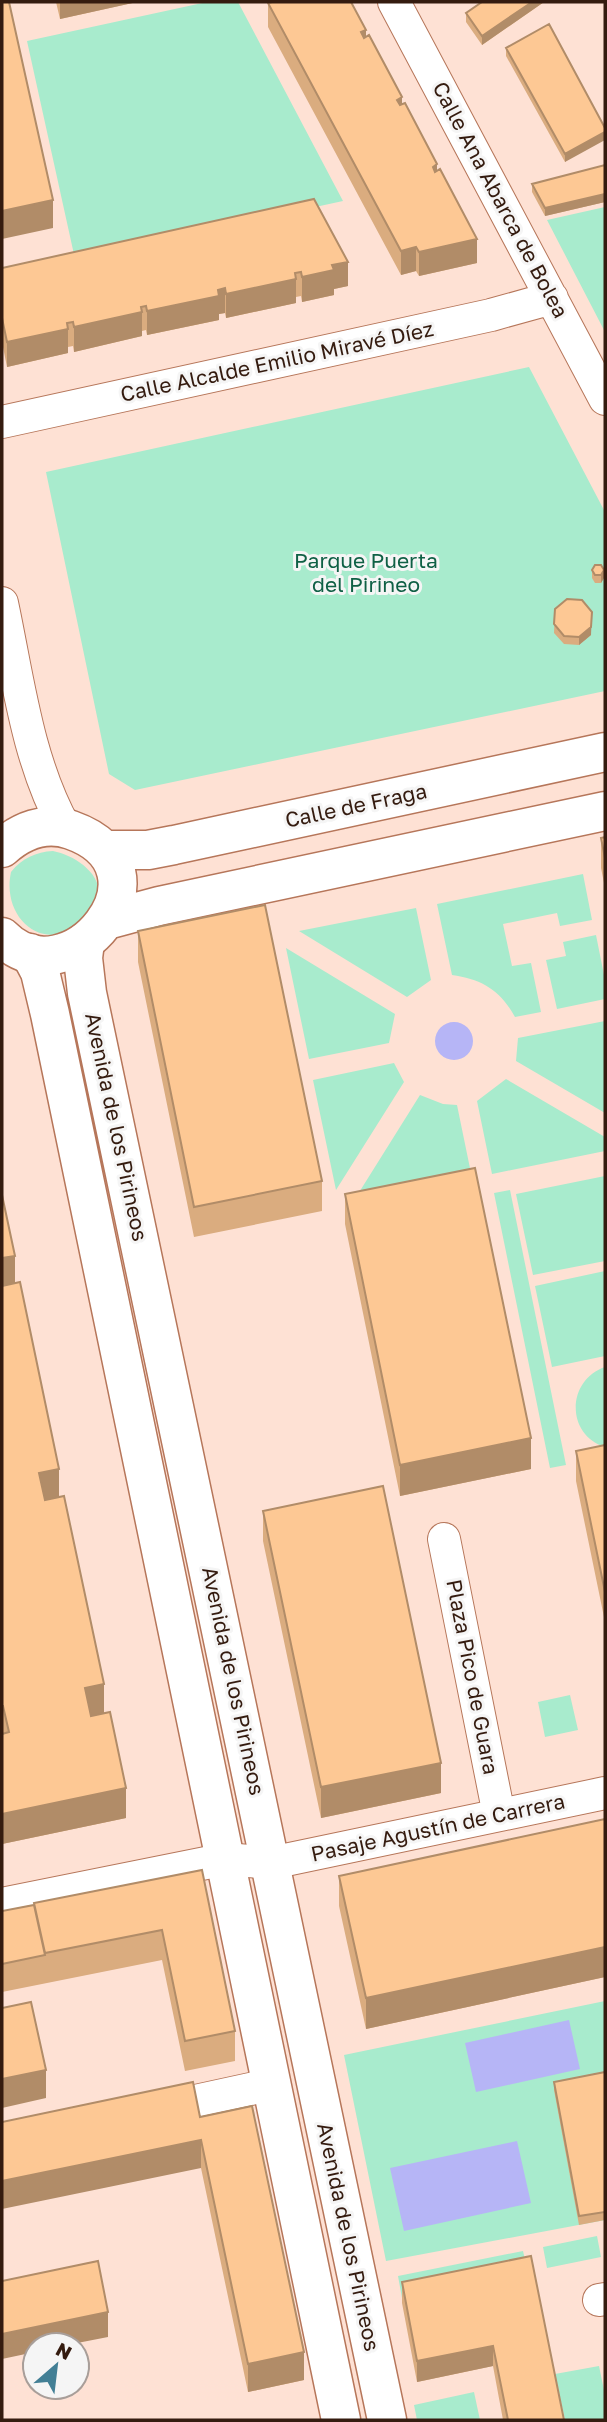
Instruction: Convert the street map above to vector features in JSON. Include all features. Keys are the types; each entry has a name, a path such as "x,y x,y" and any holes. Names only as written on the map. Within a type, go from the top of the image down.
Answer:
{"street":[{"name":"Calle Ana Abarca de Bolea","path":"394,2 605,399"},
{"name":"Calle Alcalde Emilio Miravé Díez","path":"2,422 491,315 552,298"},
{"path":"2,603 37,762 56,827"},
{"name":"Calle de Fraga","path":"105,850 148,850 174,845 605,752"},
{"path":"10,945 63,953 96,931 159,906 605,811"},
{"path":"2,821 56,827 93,840 105,850"},
{"path":"2,847 31,829 56,827"},
{"name":"Avenida de los Pirineos","path":"105,850 116,869 118,886 83,958 87,993 387,2420"},
{"name":"Avenida de los Pirineos","path":"10,945 40,972 50,1014 341,2420"},
{"name":"Plaza Pico de Guara","path":"444,1539 499,1815"},
{"name":"Pasaje Agustín de Carrera","path":"2,1904 226,1859 271,1863 605,1793"},
{"path":"122,2116 255,2088"}],"green space":[{"path":"207,2 238,2 343,201 75,259 27,41"},
{"path":"605,207 604,320 605,332 547,220"},
{"name":"Parque Puerta del Pirineo","path":"529,367 605,512 605,691 135,790 109,774 46,472"},
{"path":"53,851 73,858 83,865 96,881 99,890 98,900 92,911 77,926 61,934 46,935 33,930 22,920 14,907 10,890 11,872 30,857"},
{"path":"583,874 592,920 560,926 557,913 503,924 512,966 531,963 541,1012 515,1017 490,988 452,975 437,904"},
{"path":"416,908 431,980 407,997 299,931"},
{"path":"596,935 605,980 605,999 557,1009 546,960 566,956 563,942"},
{"path":"286,948 395,1014 389,1043 309,1059"},
{"path":"605,1021 605,1113 516,1061 518,1038"},
{"path":"394,1063 404,1082 336,1190 313,1080"},
{"path":"506,1079 605,1137 605,1151 492,1174 477,1101"},
{"path":"420,1095 443,1104 457,1105 472,1178 353,1202"},
{"path":"605,1176 605,1261 533,1275 516,1194"},
{"path":"510,1190 566,1465 550,1468 494,1193"},
{"path":"605,1271 605,1356 552,1367 535,1286"},
{"path":"605,1367 605,1447 583,1431 577,1419 576,1407 583,1383"},
{"path":"570,1695 578,1730 545,1737 538,1702"},
{"path":"605,2001 605,2220 386,2261 344,2055"},
{"path":"597,2236 601,2257 547,2268 543,2247"},
{"path":"523,2251 528,2272 402,2298 398,2276"},
{"path":"599,2366 605,2395 605,2420 565,2420 555,2374"},
{"path":"474,2392 480,2420 417,2420 414,2405"}],"water":[{"path":"454,1022 468,1027 473,1041 468,1055 454,1060 440,1055 435,1041 440,1027"},
{"path":"569,2020 580,2069 476,2092 465,2043"},
{"path":"517,2141 531,2203 404,2231 390,2168"}],"building":[{"path":"2,2 9,2 53,200 2,211"},
{"path":"351,2 366,30 361,32 364,38 369,35 402,97 397,100 400,105 405,103 437,164 433,167 435,172 440,169 477,239 419,252 416,247 401,251 268,3"},
{"path":"482,2 532,2 482,36 466,13"},
{"path":"549,24 605,128 605,132 565,154 506,48"},
{"path":"605,165 605,194 545,208 532,184"},
{"path":"314,199 348,262 332,265 334,270 302,277 301,272 295,273 296,279 226,294 225,288 218,290 219,296 147,311 146,306 141,307 142,312 74,327 73,322 67,323 68,329 7,342 2,318 2,268"},
{"path":"595,565 601,565 604,570 601,575 595,575 592,570"},
{"path":"567,599 582,600 592,612 591,627 579,637 564,636 554,624 555,609"},
{"path":"605,837 605,858 601,838"},
{"path":"265,905 322,1181 194,1207 138,931"},
{"path":"475,1168 531,1438 400,1465 345,1194"},
{"path":"2,1195 15,1256 2,1258"},
{"path":"20,1282 59,1469 39,1473 45,1500 64,1496 104,1684 85,1688 91,1716 110,1712 126,1788 2,1814 2,1734 9,1732 2,1706 2,1286"},
{"path":"605,1445 605,1592 576,1451"},
{"path":"383,1486 441,1763 321,1787 263,1511"},
{"path":"605,1819 605,1947 366,1998 339,1876"},
{"path":"202,1870 235,2031 185,2041 162,1930 45,1953 34,1903"},
{"path":"34,1905 45,1955 2,1964 2,1911"},
{"path":"31,2002 46,2070 2,2079 2,2008"},
{"path":"605,2072 605,2212 579,2216 554,2082"},
{"path":"193,2082 200,2117 252,2106 304,2352 248,2364 201,2140 2,2181 2,2122"},
{"path":"531,2256 564,2420 508,2420 493,2346 417,2361 402,2282"},
{"path":"98,2261 108,2312 2,2334 2,2281"}]}
